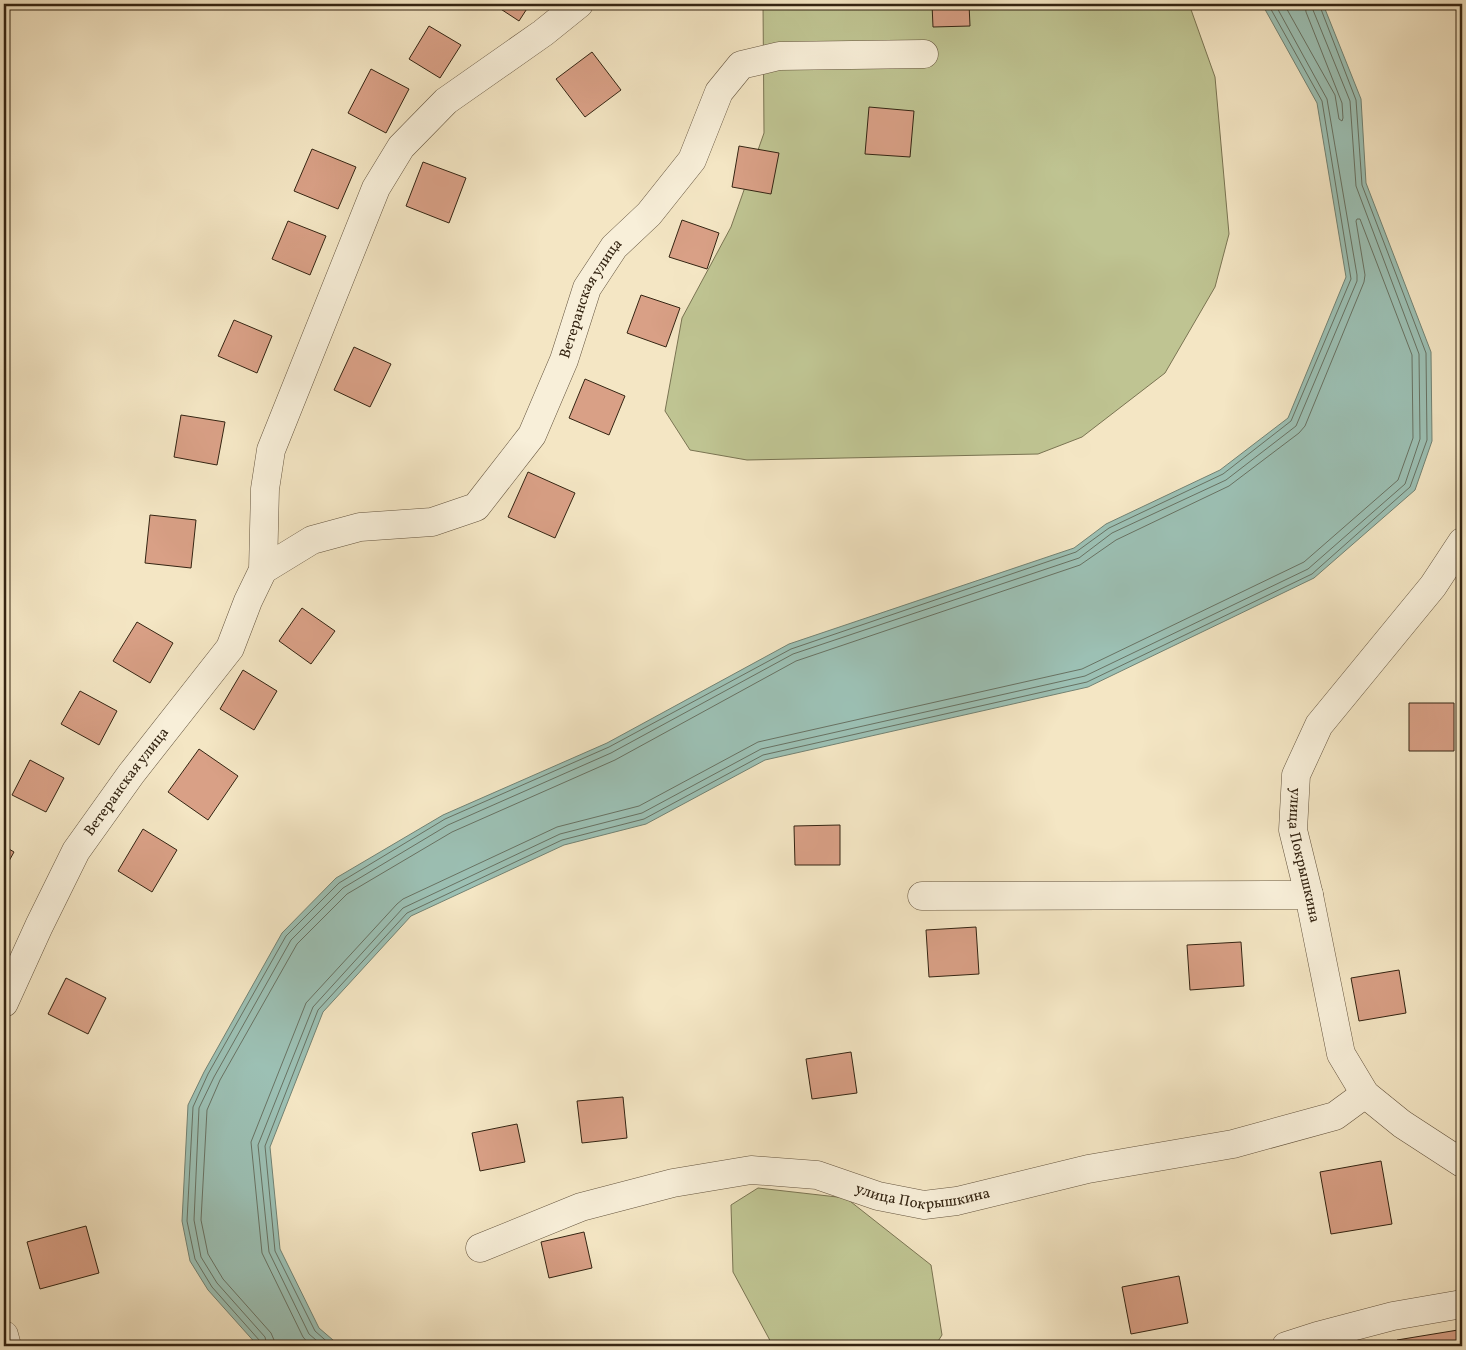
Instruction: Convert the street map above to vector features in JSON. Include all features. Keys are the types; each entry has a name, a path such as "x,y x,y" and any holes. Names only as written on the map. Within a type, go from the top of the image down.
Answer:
{"street":[{"name":"Ветеранская улица","path":"4,1003 76,851 131,774 230,648 248,601 264,570 265,489 271,450 376,188 401,147 446,101 543,33 579,4"},
{"name":"Ветеранская улица","path":"264,570 312,540 360,527 432,522 476,507 532,435 564,360 587,288 614,248 649,214 692,160 719,92 741,65 779,56 924,54"},
{"name":"улица Покрышкина","path":"1462,542 1433,586 1319,725 1296,775 1293,830 1341,1054 1365,1094 1402,1124 1462,1163"},
{"path":"922,896 1308,896"},
{"name":"улица Покрышкина","path":"480,1248 581,1207 673,1183 751,1170 817,1176 878,1196 924,1205 957,1200 1088,1169 1233,1144 1335,1116 1365,1094"},
{"path":"1286,1346 1393,1316 1462,1304"},
{"path":"4,1335 7,1346"}],"green space":[{"path":"763,4 1189,4 1215,77 1229,234 1215,287 1165,373 1082,437 1038,454 747,460 690,450 665,411 682,318 731,227 764,133"},
{"path":"758,1188 846,1198 931,1265 942,1335 935,1346 773,1346 733,1272 731,1205"}],"water":[{"path":"1262,4 1323,4 1361,99 1366,183 1431,352 1432,441 1415,490 1314,578 1088,687 765,760 646,824 564,845 411,916 323,1012 270,1147 280,1249 319,1328 340,1346 258,1346 208,1290 190,1261 182,1221 188,1105 204,1072 282,933 336,878 443,815 607,743 789,644 1074,548 1106,524 1220,470 1288,418 1346,277 1317,103"}],"building":[{"path":"493,4 530,4 519,21"},
{"path":"932,4 969,4 970,26 933,27"},
{"path":"429,26 461,45 440,78 409,59"},
{"path":"592,52 621,90 585,117 556,79"},
{"path":"371,69 409,89 386,133 348,113"},
{"path":"869,107 914,111 910,157 865,154"},
{"path":"739,146 779,153 771,194 732,187"},
{"path":"312,149 356,167 338,209 294,191"},
{"path":"423,162 466,178 449,223 406,206"},
{"path":"682,220 719,233 707,269 669,257"},
{"path":"288,221 326,236 310,275 272,259"},
{"path":"641,295 680,308 666,347 627,333"},
{"path":"234,320 272,336 257,373 218,356"},
{"path":"354,347 391,364 370,407 334,390"},
{"path":"585,379 625,396 609,435 569,418"},
{"path":"181,415 225,422 217,465 174,457"},
{"path":"528,472 575,493 555,538 508,517"},
{"path":"150,515 196,520 191,568 145,563"},
{"path":"302,608 335,631 311,664 279,641"},
{"path":"137,622 173,643 150,683 113,661"},
{"path":"243,670 277,691 254,730 220,709"},
{"path":"80,691 117,711 99,745 61,724"},
{"path":"1409,703 1454,703 1454,751 1409,751"},
{"path":"199,749 238,776 208,820 168,792"},
{"path":"30,760 64,778 46,812 12,795"},
{"path":"840,825 840,865 795,865 794,826"},
{"path":"143,829 177,850 152,892 118,871"},
{"path":"4,846 14,852 4,870"},
{"path":"976,927 979,974 929,977 926,930"},
{"path":"1241,942 1244,986 1190,990 1187,945"},
{"path":"1399,970 1406,1013 1359,1021 1351,978"},
{"path":"66,978 106,998 88,1034 48,1014"},
{"path":"851,1052 857,1093 812,1099 806,1059"},
{"path":"623,1097 627,1138 582,1143 577,1101"},
{"path":"517,1124 525,1162 480,1171 472,1133"},
{"path":"1381,1161 1392,1224 1331,1234 1320,1172"},
{"path":"86,1226 99,1273 40,1289 27,1242"},
{"path":"584,1232 592,1268 549,1278 541,1242"},
{"path":"1179,1276 1188,1323 1131,1334 1122,1287"},
{"path":"1458,1330 1461,1346 1398,1346 1397,1340"}]}
